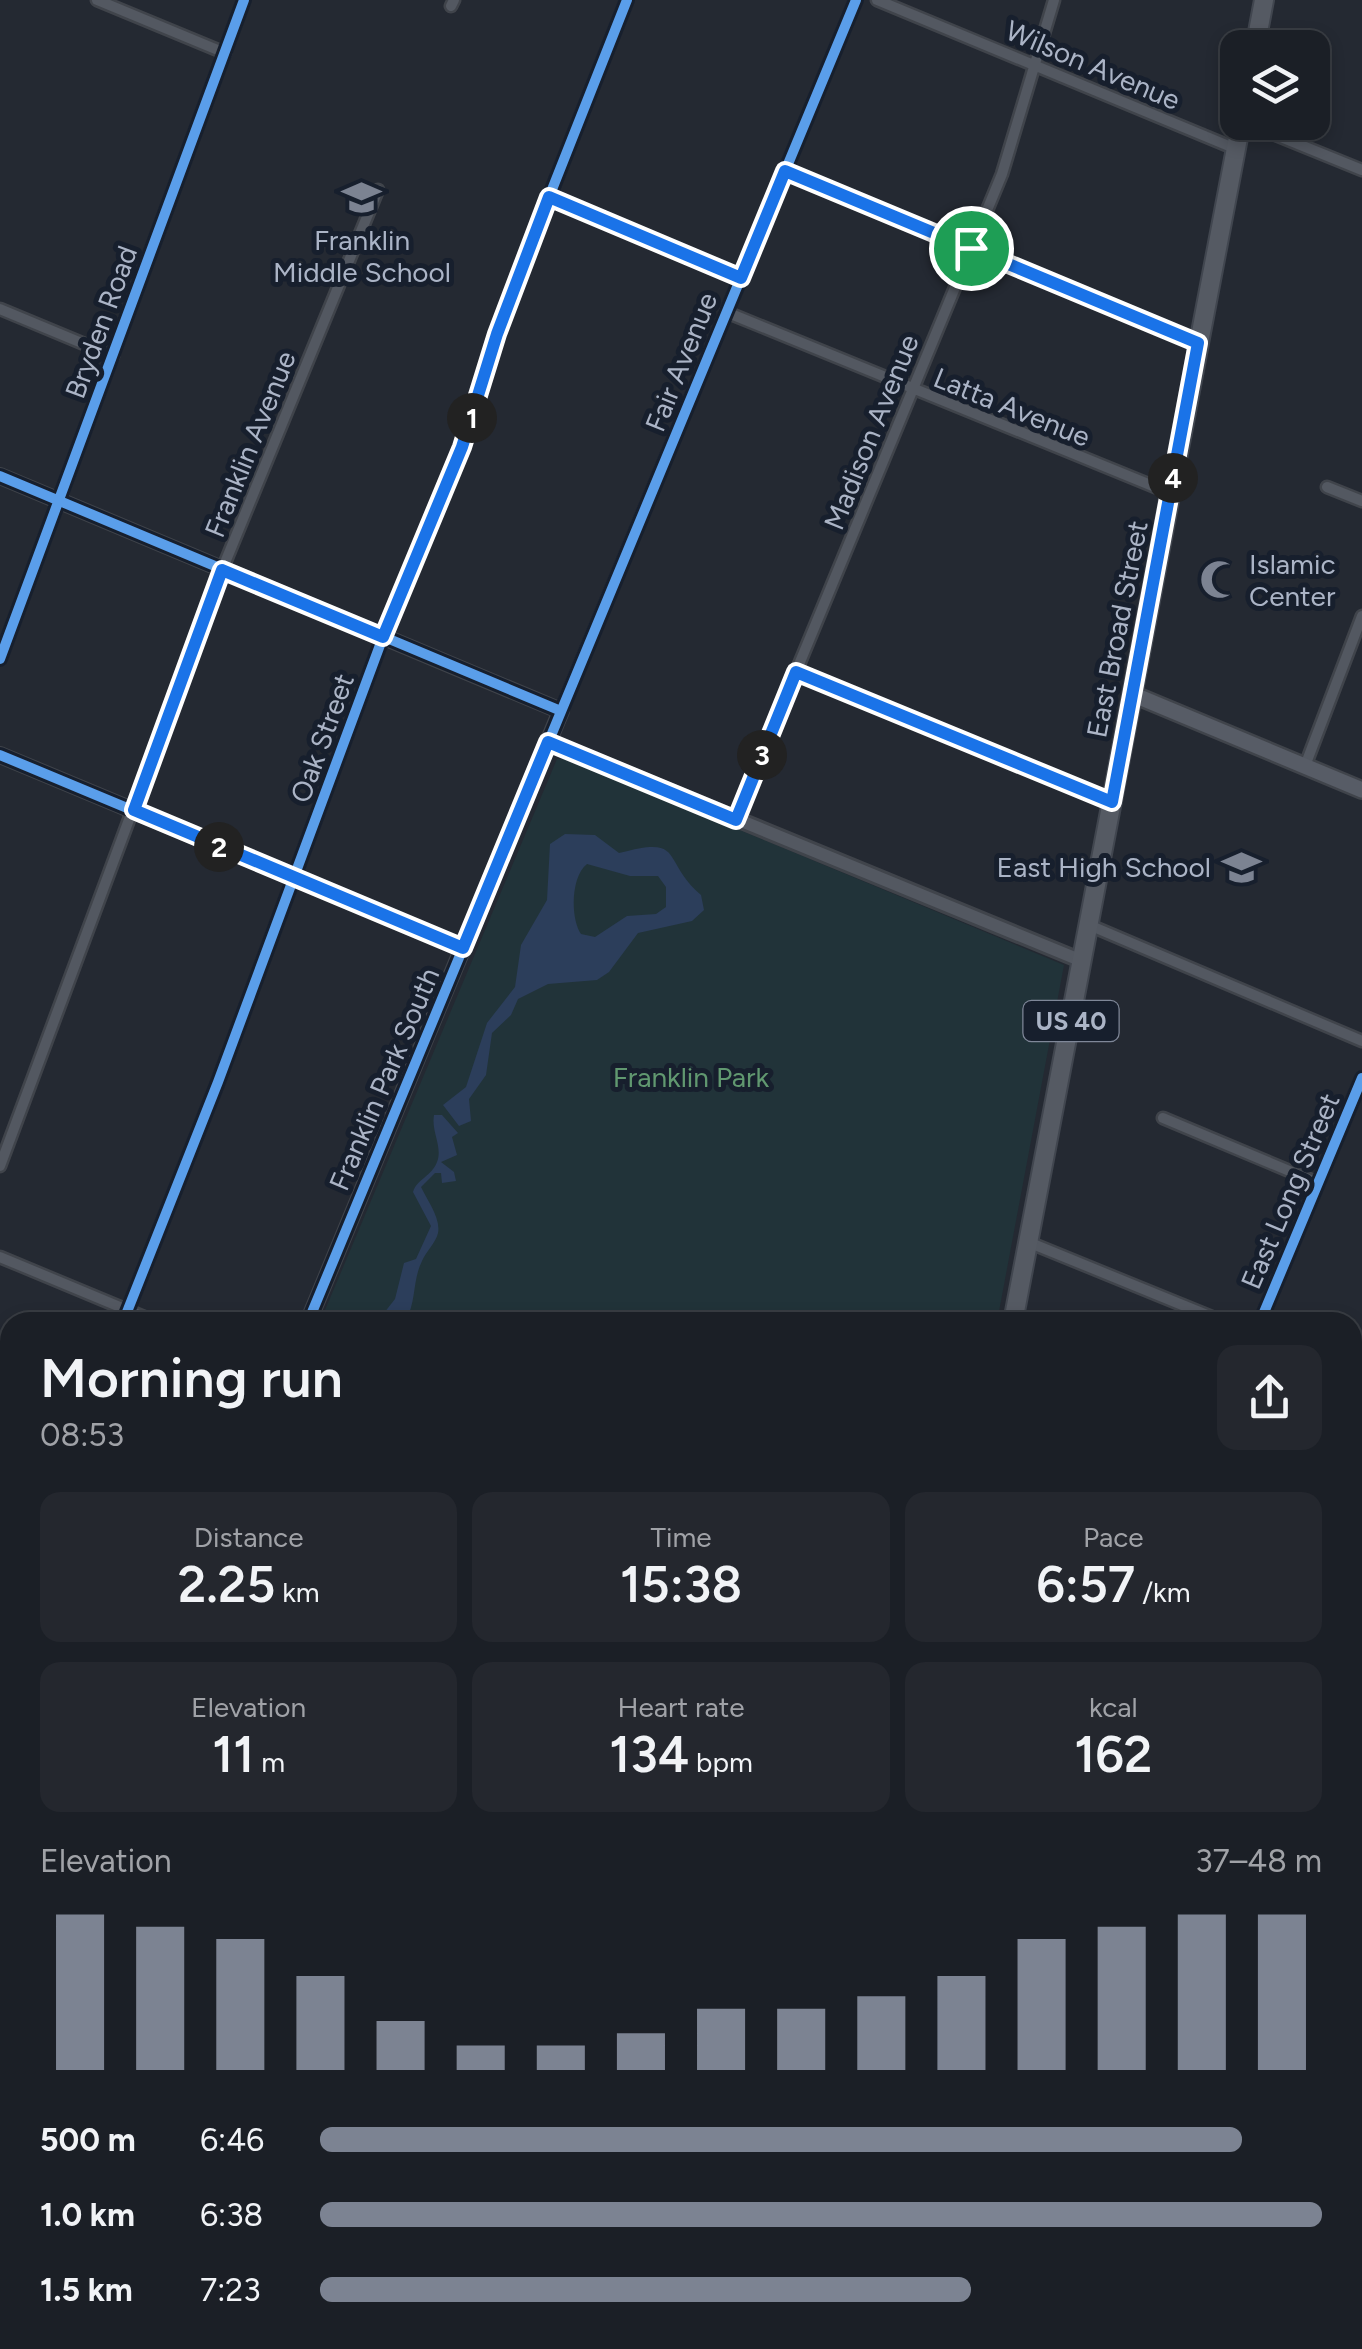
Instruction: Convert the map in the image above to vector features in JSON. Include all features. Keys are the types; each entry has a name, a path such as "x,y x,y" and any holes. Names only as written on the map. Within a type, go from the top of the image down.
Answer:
{"main road":[{"path":"1258,30 1264,0"},
{"name":"East Broad Street","path":"1015,1312 1238,140"},
{"path":"1132,694 1362,790"}],"street":[{"path":"97,0 224,53"},
{"name":"Bryden Road","path":"0,660 244,0"},
{"name":"Oak Street","path":"128,1310 383,637 462,447 497,334 627,0"},
{"name":"Fair Avenue","path":"548,742 856,0"},
{"name":"Wilson Avenue","path":"877,0 1236,149"},
{"name":"Madison Avenue","path":"736,820 1002,174 1054,0"},
{"path":"1287,140 1362,170"},
{"path":"785,171 1198,343"},
{"name":"Franklin Avenue","path":"0,1166 222,570 378,190"},
{"path":"549,197 741,278"},
{"path":"0,308 113,356"},
{"name":"Latta Avenue","path":"726,312 1170,493"},
{"path":"0,476 562,711"},
{"path":"1327,487 1362,501"},
{"path":"1305,766 1362,616"},
{"path":"796,672 1112,802"},
{"path":"548,742 1082,962"},
{"name":"Franklin Park South","path":"312,1312 548,742"},
{"path":"0,755 463,948"},
{"path":"1089,925 1362,1041"},
{"name":"East Long Street","path":"1264,1312 1362,1078"},
{"path":"1163,1118 1318,1183"},
{"path":"1028,1242 1200,1312"},
{"path":"0,1257 133,1312"}],"green space":[{"name":"Franklin Park","path":"557,759 570,759 1064,965 999,1312 324,1312"}],"water":[{"path":"565,834 595,835 619,853 640,848 664,849 701,895 704,910 692,921 638,933 609,972 597,980 548,984 518,999 511,1015 492,1033 486,1075 469,1099 471,1121 459,1126 443,1105 466,1087 487,1023 515,987 521,945 547,900 550,844","holes":["587,864 630,876 658,876 666,887 666,907 656,914 627,916 595,937 581,934 574,897 578,878"]},
{"path":"434,1115 442,1115 458,1133 452,1137 457,1155 441,1162 454,1172 456,1181 442,1183 441,1173 435,1173 421,1187 436,1215 437,1236 419,1269 409,1312 385,1312 395,1299 404,1263 416,1259 431,1226 413,1192 437,1162"}],"cycle path":[{"path":"0,659 244,0"},
{"path":"127,1312 218,1082 383,637 462,447 519,273 627,0"},
{"path":"312,1312 856,0"},
{"path":"0,476 561,711"},
{"path":"0,755 463,948"},
{"path":"1264,1312 1362,1078"}],"place":[{"name":"Franklin Middle School","path":"362,197"},
{"name":"Islamic Center","path":"1219,580"},
{"name":"East High School","path":"1241,867"}],"route":[{"path":"785,171 971,248 1198,343 1112,802 796,672 736,820 548,742 463,948 134,810 222,570 383,637 462,447 497,334 549,197 741,278 785,171"}]}
